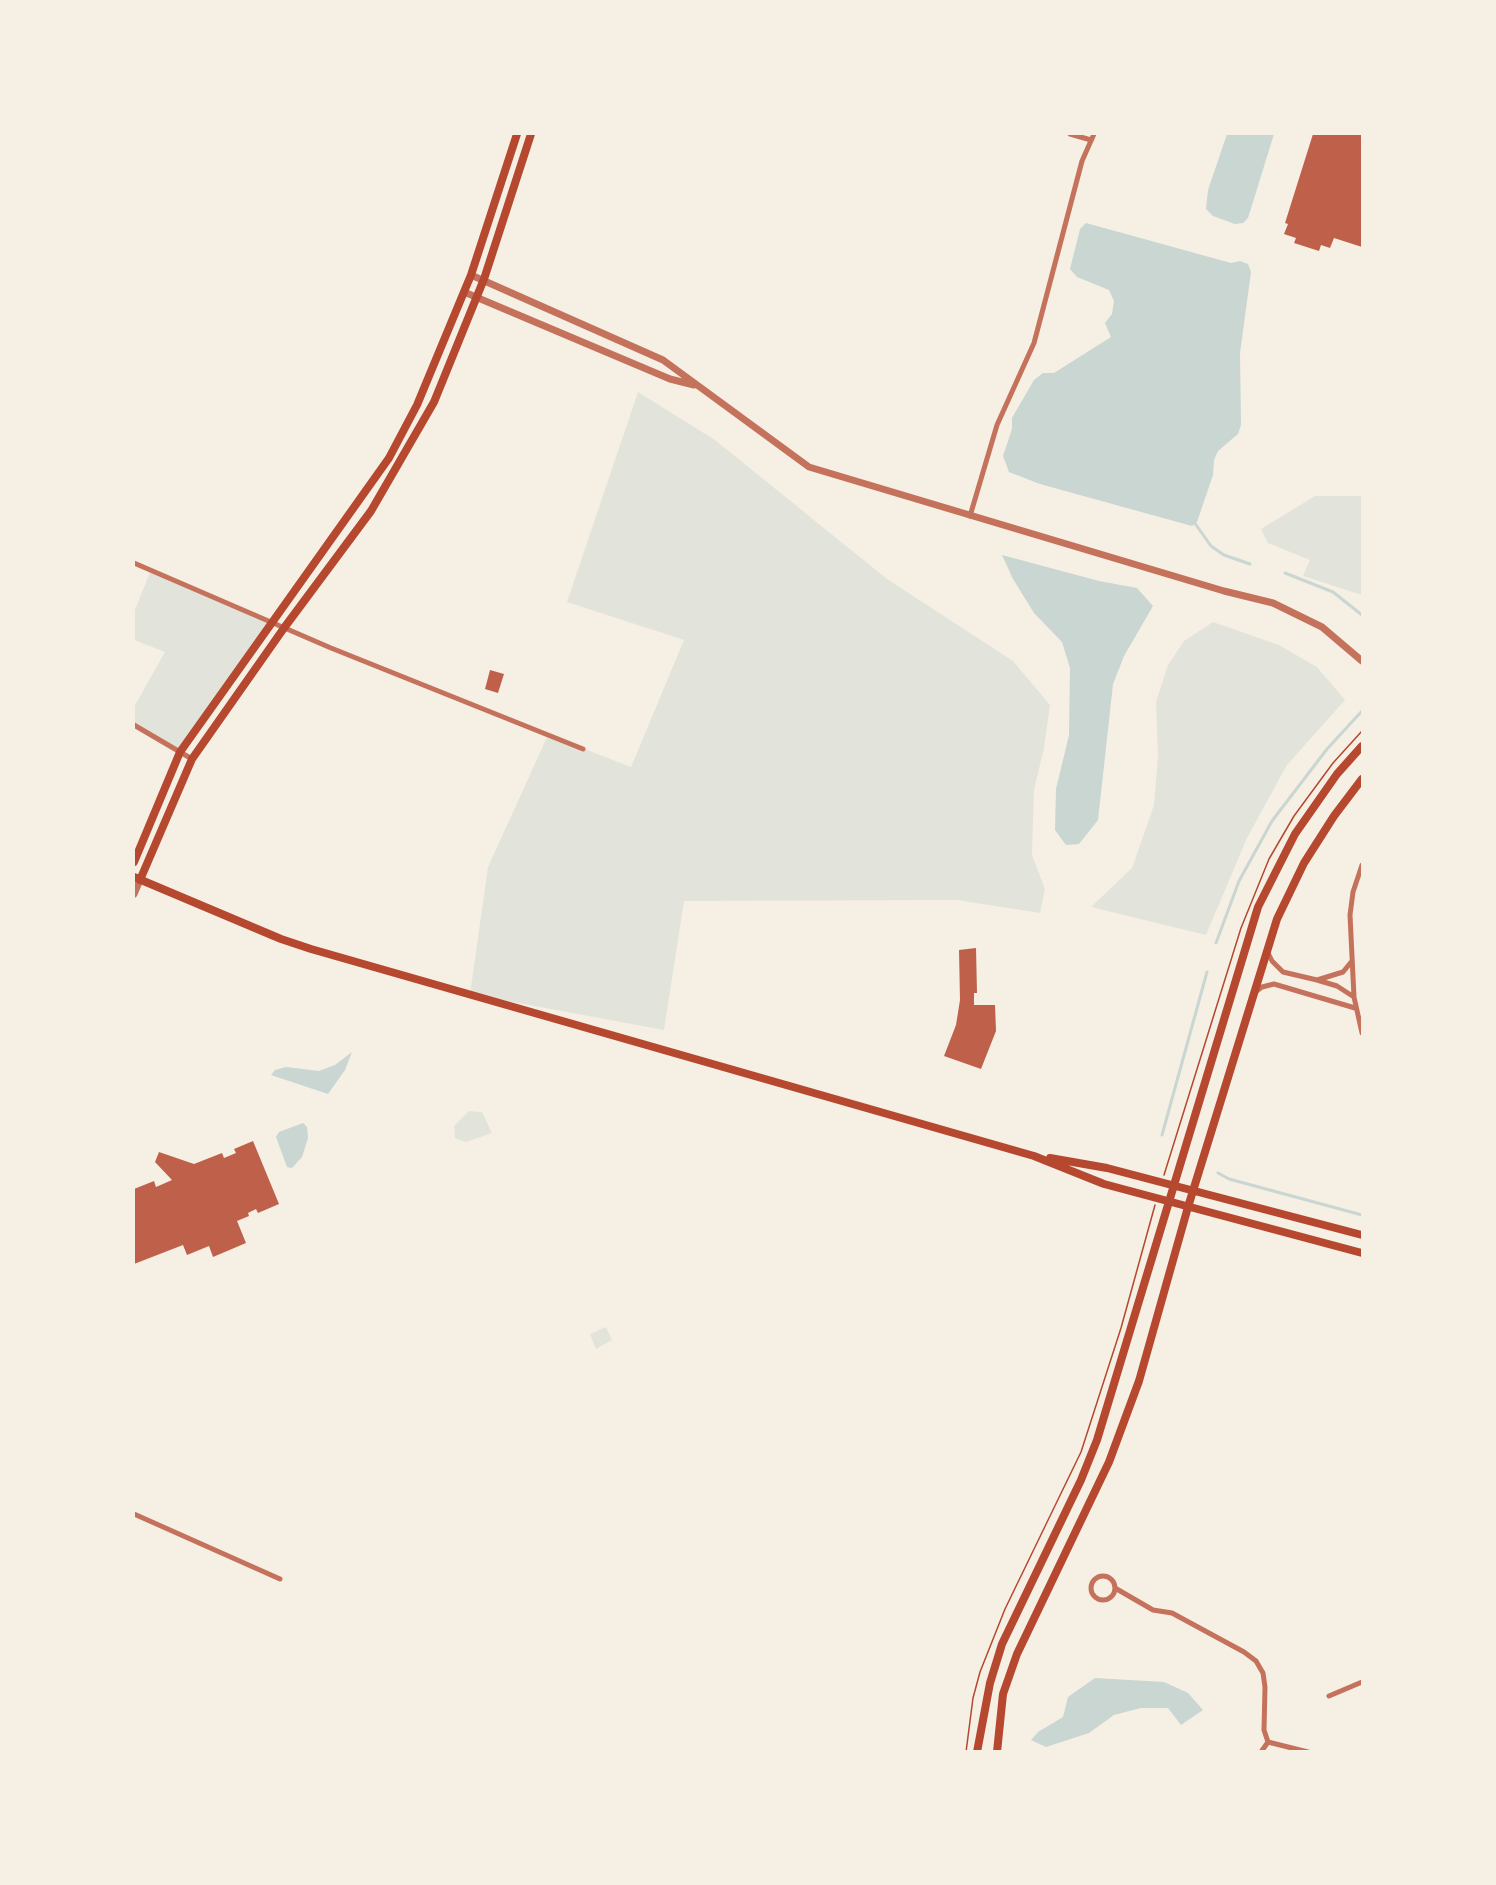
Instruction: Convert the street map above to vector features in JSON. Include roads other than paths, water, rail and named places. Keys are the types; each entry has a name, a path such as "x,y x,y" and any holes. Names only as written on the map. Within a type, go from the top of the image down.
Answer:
{"main road":[{"path":"134,862 180,752 389,458 417,405 471,275 517,134"},
{"path":"531,134 484,279 434,402 376,501 192,759 136,878 281,939 1034,1156 1104,1184 1362,1253"},
{"path":"977,1752 990,1683 1002,1644 1081,1480 1097,1440 1258,907 1295,834 1337,774 1362,746"},
{"path":"997,1752 1003,1694 1017,1654 1109,1462 1139,1381 1188,1207 1266,949 1304,863 1334,816 1362,779"},
{"path":"1034,1156 1107,1168 1362,1235"}],"street":[{"path":"1070,134 1091,140"},
{"path":"970,516 997,425 1034,343 1082,161 1094,134"},
{"path":"471,275 663,360 809,467 1273,603 1322,627 1362,661"},
{"path":"464,292 670,379 699,386"},
{"path":"134,563 284,628 583,749"},
{"path":"134,725 192,759"},
{"path":"1362,865 1353,892 1350,915 1354,997 1362,1033"},
{"path":"134,894 136,878"},
{"path":"1266,949 1272,961 1283,972 1337,986 1354,997"},
{"path":"1317,980 1343,972 1352,961"},
{"path":"1252,994 1262,987 1274,984 1356,1008"},
{"path":"134,1514 280,1579"},
{"path":"1115,1588 1110,1598 1102,1600 1095,1597 1091,1587 1094,1579 1101,1575 1112,1580 1115,1588 1153,1610 1172,1613 1244,1652 1256,1661 1263,1673 1264,1730 1268,1742"},
{"path":"1329,1696 1362,1682"},
{"path":"1261,1752 1268,1742"},
{"path":"1268,1742 1308,1752"}],"waterway":[{"path":"1194,522 1211,546 1224,555 1250,564"},
{"path":"1285,573 1333,592 1362,615"},
{"path":"1216,943 1239,881 1272,821 1327,749 1362,711"},
{"path":"1162,1135 1207,972"},
{"path":"1218,1173 1229,1179 1362,1215"}]}
